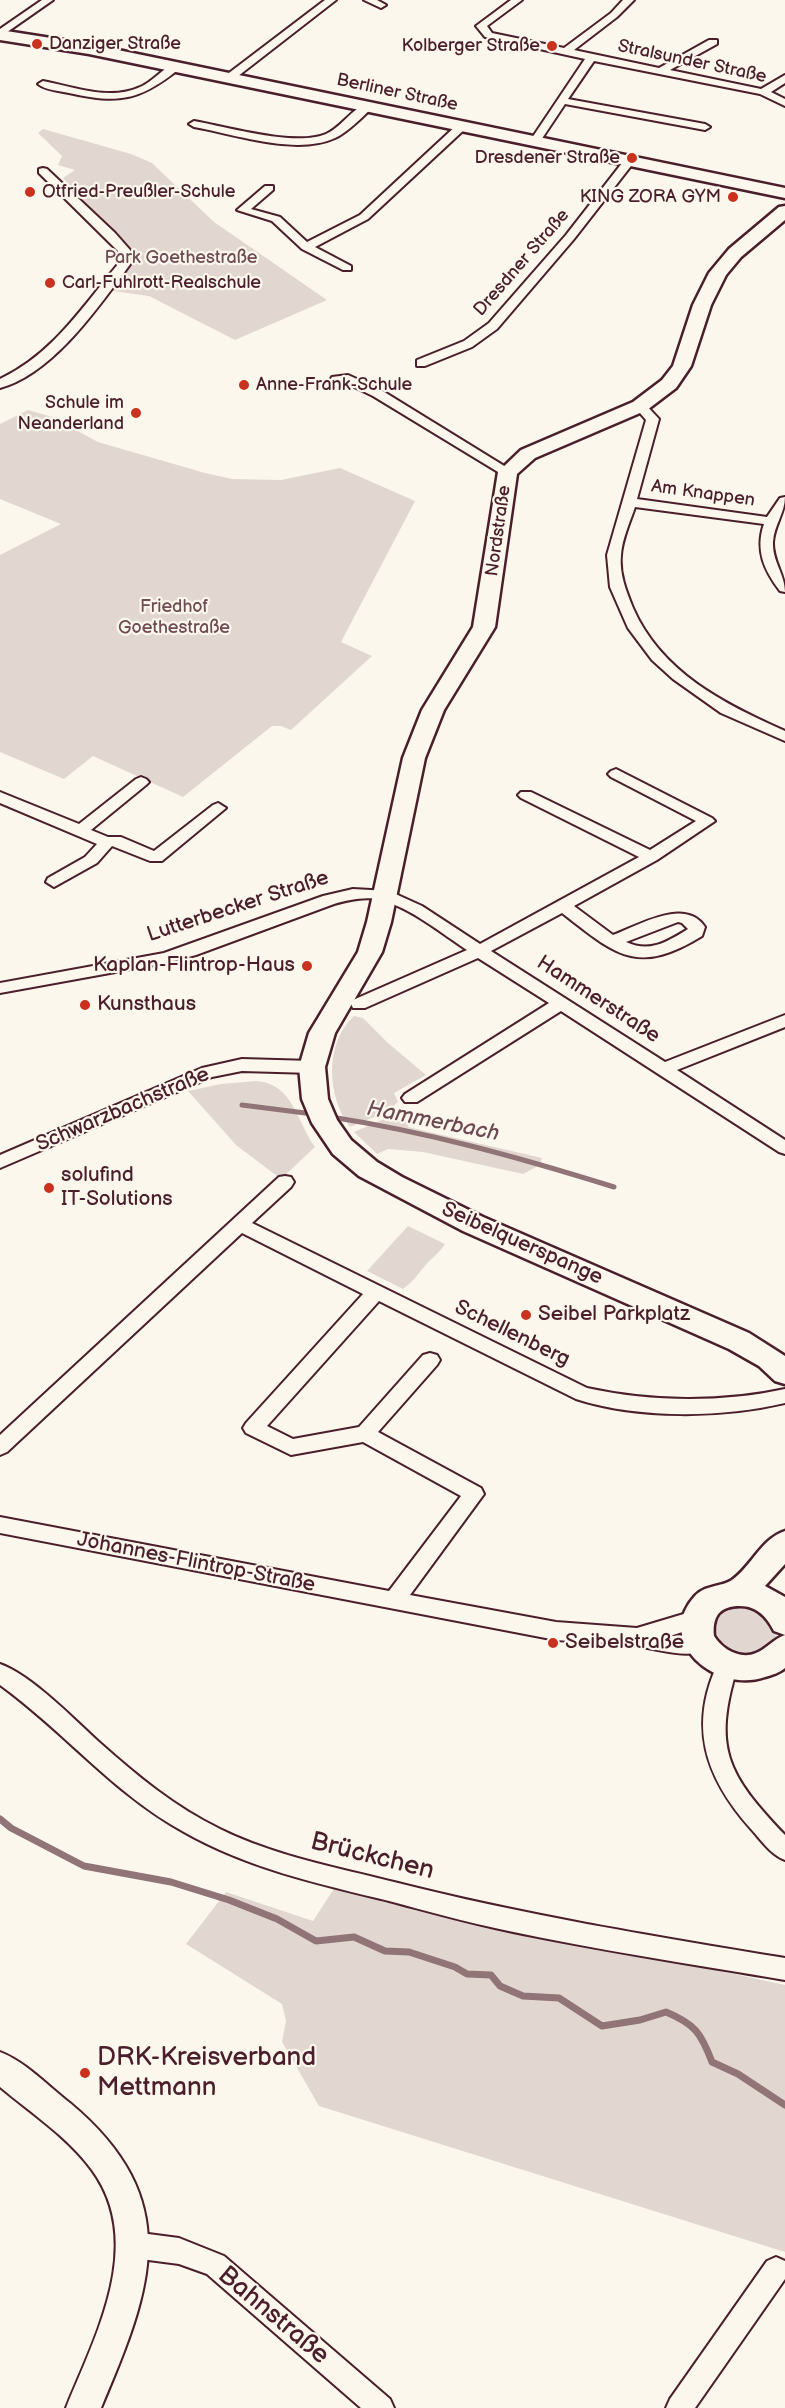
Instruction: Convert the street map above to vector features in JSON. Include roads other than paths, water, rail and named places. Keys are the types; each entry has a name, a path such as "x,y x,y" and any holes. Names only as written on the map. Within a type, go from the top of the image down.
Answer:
{"main road":[{"name":"Berliner Straße","path":"0,34 89,49 785,193"},
{"name":"Nordstraße","path":"383,895 414,758 434,710 484,627 508,472 528,454 640,406 669,384 682,366 702,305 718,273 735,253 784,213"},
{"path":"312,1067 322,1033 370,952 379,922 383,895"},
{"name":"Seibelquerspange","path":"312,1067 315,1099 325,1123 342,1147 361,1164 393,1184 473,1224 740,1341 768,1358 785,1373"},
{"path":"739,1593 785,1543"},
{"path":"778,1663 746,1669 727,1665 716,1660 699,1632 708,1603 718,1597 739,1593 750,1594 777,1612 785,1543"}],"street":[{"path":"0,34 48,0"},
{"path":"229,78 332,0"},
{"path":"369,0 381,6"},
{"name":"Stralsunder Straße","path":"517,0 485,21 481,26 483,31 489,35 763,92 783,107"},
{"path":"566,51 614,15 629,0"},
{"path":"661,71 713,42"},
{"path":"535,141 564,101 591,57"},
{"path":"43,84 97,94 128,95 146,88 175,68"},
{"path":"763,92 785,78"},
{"path":"564,101 705,127"},
{"path":"194,124 282,141 306,142 331,136 367,107"},
{"path":"306,247 364,217 462,126"},
{"name":"Dresdner Straße","path":"421,363 468,344 493,326 570,237 630,160"},
{"path":"0,384 35,367 50,355 126,263 124,250 111,235 43,171"},
{"path":"269,188 243,210 276,219 306,247 347,268"},
{"path":"0,373 13,379"},
{"path":"336,380 348,379 377,393 508,472"},
{"path":"640,406 653,419 614,555 617,587 635,628 657,657 696,691 726,710 785,737"},
{"path":"785,501 770,521 765,548 773,575 785,588"},
{"name":"Am Knappen","path":"630,502 770,521"},
{"path":"359,1004 479,951 651,857 707,821 615,774"},
{"path":"80,831 141,782"},
{"path":"526,795 651,857"},
{"path":"0,797 107,843"},
{"path":"54,882 91,860 107,843 116,840 156,858 218,808"},
{"name":"Lutterbecker Straße","path":"0,988 173,955 353,894 383,895"},
{"name":"Hammerstraße","path":"383,895 416,910 785,1148"},
{"path":"562,905 612,941"},
{"path":"0,974 17,984"},
{"path":"411,1098 561,1003"},
{"path":"664,1069 785,1021"},
{"name":"Schwarzbachstraße","path":"0,1162 208,1072 242,1065 312,1067"},
{"path":"0,1447 285,1182"},
{"name":"Schellenberg","path":"239,1224 563,1386 595,1398 704,1405 741,1404 785,1396"},
{"path":"375,1293 253,1428 291,1447 366,1434 474,1494 393,1601"},
{"path":"366,1434 430,1360"},
{"name":"Johannes-Flintrop-Straße","path":"0,1525 556,1631 636,1637 672,1645 699,1632"},
{"path":"727,1665 718,1687 715,1709 714,1736 718,1764 734,1794 785,1850"},
{"name":"Brückchen","path":"0,1673 20,1686 109,1766 162,1808 209,1834 258,1855 318,1874 521,1923 785,1969"},
{"path":"0,2067 73,2128 110,2168 127,2209 133,2245 130,2287 83,2408"},
{"name":"Bahnstraße","path":"133,2245 179,2251 215,2265 380,2408"},
{"path":"679,2408 776,2270"}],"waterway":[{"name":"Hammerbach","path":"242,1105 313,1114"},
{"name":"Hammerbach","path":"331,1117 403,1130 474,1147 614,1187"},
{"path":"0,1819 11,1828 84,1866 171,1882 229,1900 277,1919 316,1941 354,1937 385,1951 409,1952 455,1967 467,1974 491,1975 500,1986 523,1996 559,1998 602,2026 640,2020 666,2012 684,2021 696,2031 712,2062 738,2074 785,2105"}],"place":[{"name":"Danziger Straße","path":"37,44"},
{"name":"Kolberger Straße","path":"552,46"},
{"name":"Dresdener Straße","path":"632,158"},
{"name":"Otfried-Preußler-Schule","path":"30,192"},
{"name":"KING ZORA GYM","path":"733,197"},
{"name":"Carl-Fuhlrott-Realschule","path":"50,283"},
{"name":"Anne-Frank-Schule","path":"244,385"},
{"name":"Schule im Neanderland","path":"136,413"},
{"name":"Kaplan-Flintrop-Haus","path":"307,966"},
{"name":"Kunsthaus","path":"85,1005"},
{"name":"solufind IT-Solutions","path":"49,1188"},
{"name":"Seibel Parkplatz","path":"526,1315"},
{"name":"Seibelstraße","path":"553,1643"},
{"name":"DRK-Kreisverband Mettmann","path":"85,2073"}],"park label":[{"name":"Park Goethestraße","path":"181,258"},
{"name":"Friedhof Goethestraße","path":"174,617"}]}
